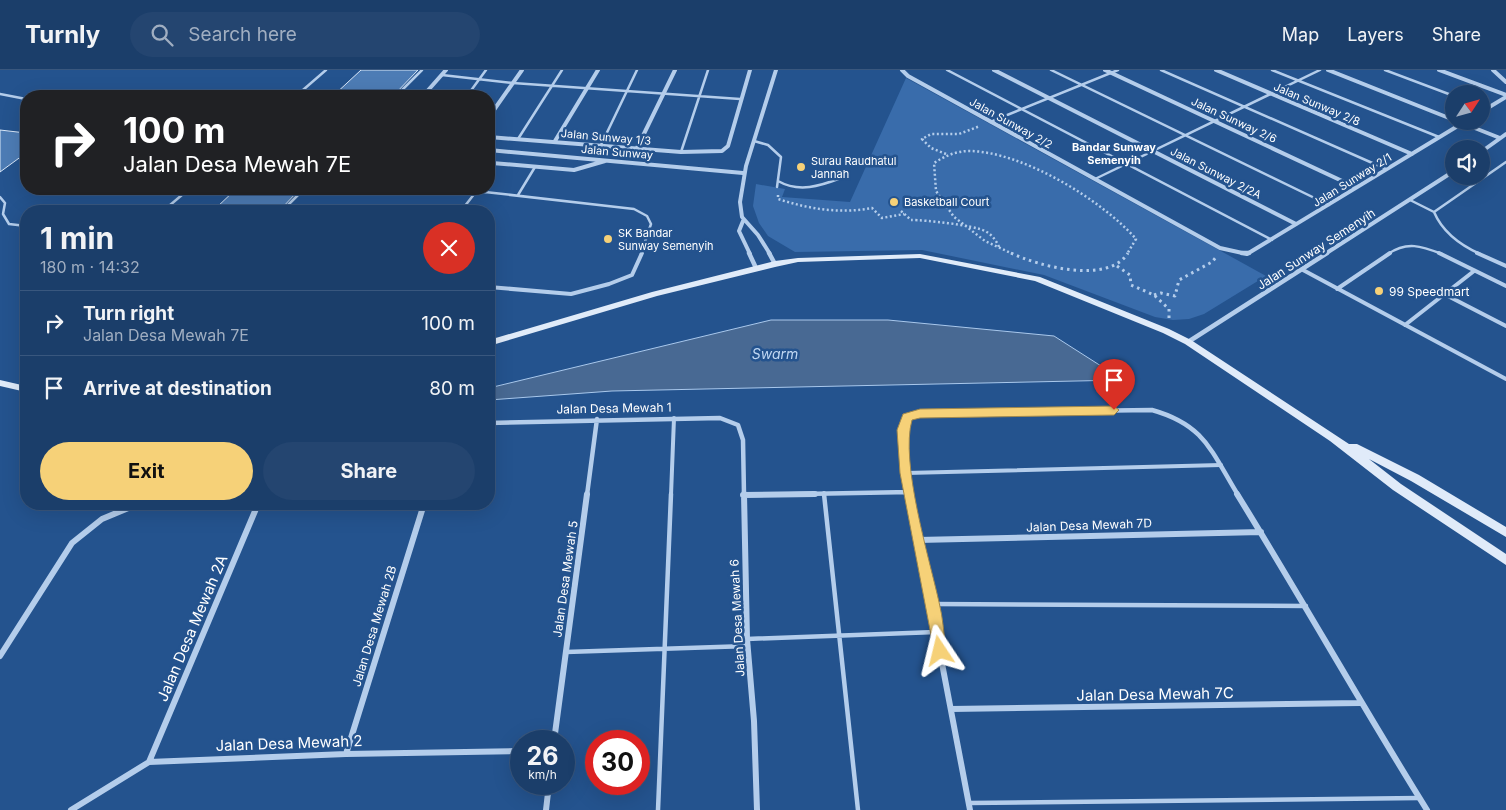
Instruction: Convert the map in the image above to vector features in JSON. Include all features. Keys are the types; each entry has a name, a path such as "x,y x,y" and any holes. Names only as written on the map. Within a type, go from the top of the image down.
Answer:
{"street":[{"path":"428,90 446,70"},
{"path":"495,109 522,70"},
{"path":"555,142 598,70"},
{"path":"637,148 675,70"},
{"path":"740,98 750,70"},
{"path":"775,264 755,230 744,221 740,212 739,195 743,173 776,70"},
{"name":"Jalan Sunway 2/2","path":"902,70 908,76 990,122 1220,248 1247,254"},
{"name":"Jalan Sunway 2/2A","path":"994,70 1296,224"},
{"name":"Jalan Sunway 2/6","path":"1105,70 1355,187"},
{"name":"Jalan Sunway 2/8","path":"1216,70 1412,154"},
{"path":"1328,70 1445,117"},
{"path":"1439,70 1506,96"},
{"path":"1493,70 1506,82"},
{"path":"1490,107 1506,96"},
{"name":"Jalan Sunway 1/3","path":"495,137 681,152 722,151 728,146 740,98"},
{"name":"Jalan Sunway 2/1","path":"1247,254 1451,130"},
{"path":"1482,130 1500,138"},
{"path":"1490,145 1506,134"},
{"name":"Jalan Sunway","path":"495,151 743,173"},
{"path":"495,164 574,170 608,160"},
{"name":"Jalan Sunway Semenyih","path":"1188,342 1445,177"},
{"path":"744,221 738,231 756,268"},
{"path":"495,341 655,294 756,268 798,260 920,256 1036,279 1166,330 1188,342 1334,438 1397,487 1506,560"},
{"path":"0,384 20,388"},
{"path":"969,807 936,632 933,604 918,540 906,473 903,430 907,417 920,414 1152,410 1176,417 1202,436 1306,606 1360,703 1427,810"},
{"name":"Jalan Desa Mewah 1","path":"495,423 597,419 720,418 738,425"},
{"name":"Jalan Desa Mewah 5","path":"555,730 597,419"},
{"name":"Jalan Desa Mewah 6","path":"738,425 743,440 748,643 757,810"},
{"path":"1334,438 1415,478 1506,532"},
{"path":"743,495 910,492"},
{"path":"0,656 72,543 86,529 119,510"},
{"name":"Jalan Desa Mewah 2A","path":"149,762 255,510"},
{"name":"Jalan Desa Mewah 2B","path":"346,754 422,510"},
{"name":"Jalan Desa Mewah 7D","path":"918,540 1260,532"},
{"name":"Jalan Desa Mewah 7C","path":"950,710 1360,703"},
{"name":"Jalan Desa Mewah 2","path":"71,810 149,762 346,754 510,751"},
{"path":"546,810 548,795"}],"lane":[{"path":"303,90 326,70"},
{"path":"402,90 422,70"},
{"path":"471,90 486,70"},
{"path":"518,139 562,70"},
{"path":"601,145 637,70"},
{"path":"681,152 708,70"},
{"path":"948,70 1020,110 1272,240"},
{"path":"1051,70 1329,205"},
{"path":"990,122 1118,70"},
{"path":"1161,70 1386,169"},
{"path":"1272,70 1439,137"},
{"path":"1095,180 1320,70"},
{"path":"1385,70 1445,93"},
{"path":"442,75 513,84 740,98"},
{"path":"0,94 20,98"},
{"path":"754,141 768,145 781,157 777,187"},
{"path":"1434,212 1506,162"},
{"path":"518,195 536,166"},
{"path":"778,181 791,187 811,187 841,178"},
{"path":"495,193 634,209 651,220 652,229 632,275 609,284 571,294 495,288"},
{"path":"170,205 182,195"},
{"path":"288,205 298,195"},
{"path":"466,205 473,195"},
{"path":"0,197 5,204 2,214 9,224 20,225"},
{"path":"1410,200 1434,212 1437,223 1452,238 1506,266"},
{"path":"1337,289 1400,246 1411,244 1427,248 1506,286"},
{"path":"1302,270 1506,379"},
{"path":"1405,325 1474,271"},
{"path":"1444,294 1506,326"},
{"path":"658,810 663,649 674,418"},
{"path":"906,473 1221,465"},
{"path":"824,493 858,810"},
{"path":"933,604 1306,606"},
{"path":"566,652 663,649 838,634 936,632"},
{"path":"969,807 1420,798"}],"path":[{"path":"947,155 930,148 922,139 931,134 959,134 984,124"},
{"path":"975,151 1003,157 1042,172 1113,215 1128,228 1136,239 1135,250 1116,266 1103,270 1055,268 1033,263 1000,249 956,219 940,199 932,183 934,163 947,155 975,151"},
{"path":"777,187 778,199 789,203 841,210 872,208 882,218 902,213 911,220 966,226 989,234 996,240 1000,249"},
{"path":"1154,295 1161,293 1175,296 1176,284 1179,280 1212,262 1218,257 1215,252"},
{"path":"1116,266 1127,270 1131,277 1131,285 1154,295 1169,309 1166,330"}],"shaded area":[{"path":"906,78 1266,276 1204,314 1189,319 1173,320 1155,317 1044,275 922,250 795,252 768,236 759,223 753,206 756,184 785,189 782,197 850,202"}],"water":[{"name":"Swarm","path":"771,320 888,320 1054,336 1123,380 612,391 495,400 495,387"}],"building":[{"path":"361,70 418,70 399,90 339,90"},
{"path":"0,130 20,132 20,157 0,172"},
{"path":"230,195 294,195 285,205 219,205"}],"place":[{"name":"Surau Raudhatul Jannah","path":"801,167"},
{"name":"Basketball Court","path":"894,202"},
{"name":"SK Bandar Sunway Semenyih","path":"608,239"},
{"name":"99 Speedmart","path":"1379,291"}],"district":[{"name":"Bandar Sunway Semenyih","path":"1114,153"}],"route":[{"path":"940,651 933,604 918,540 906,473 903,430 907,417 920,414 1114,410"}]}
